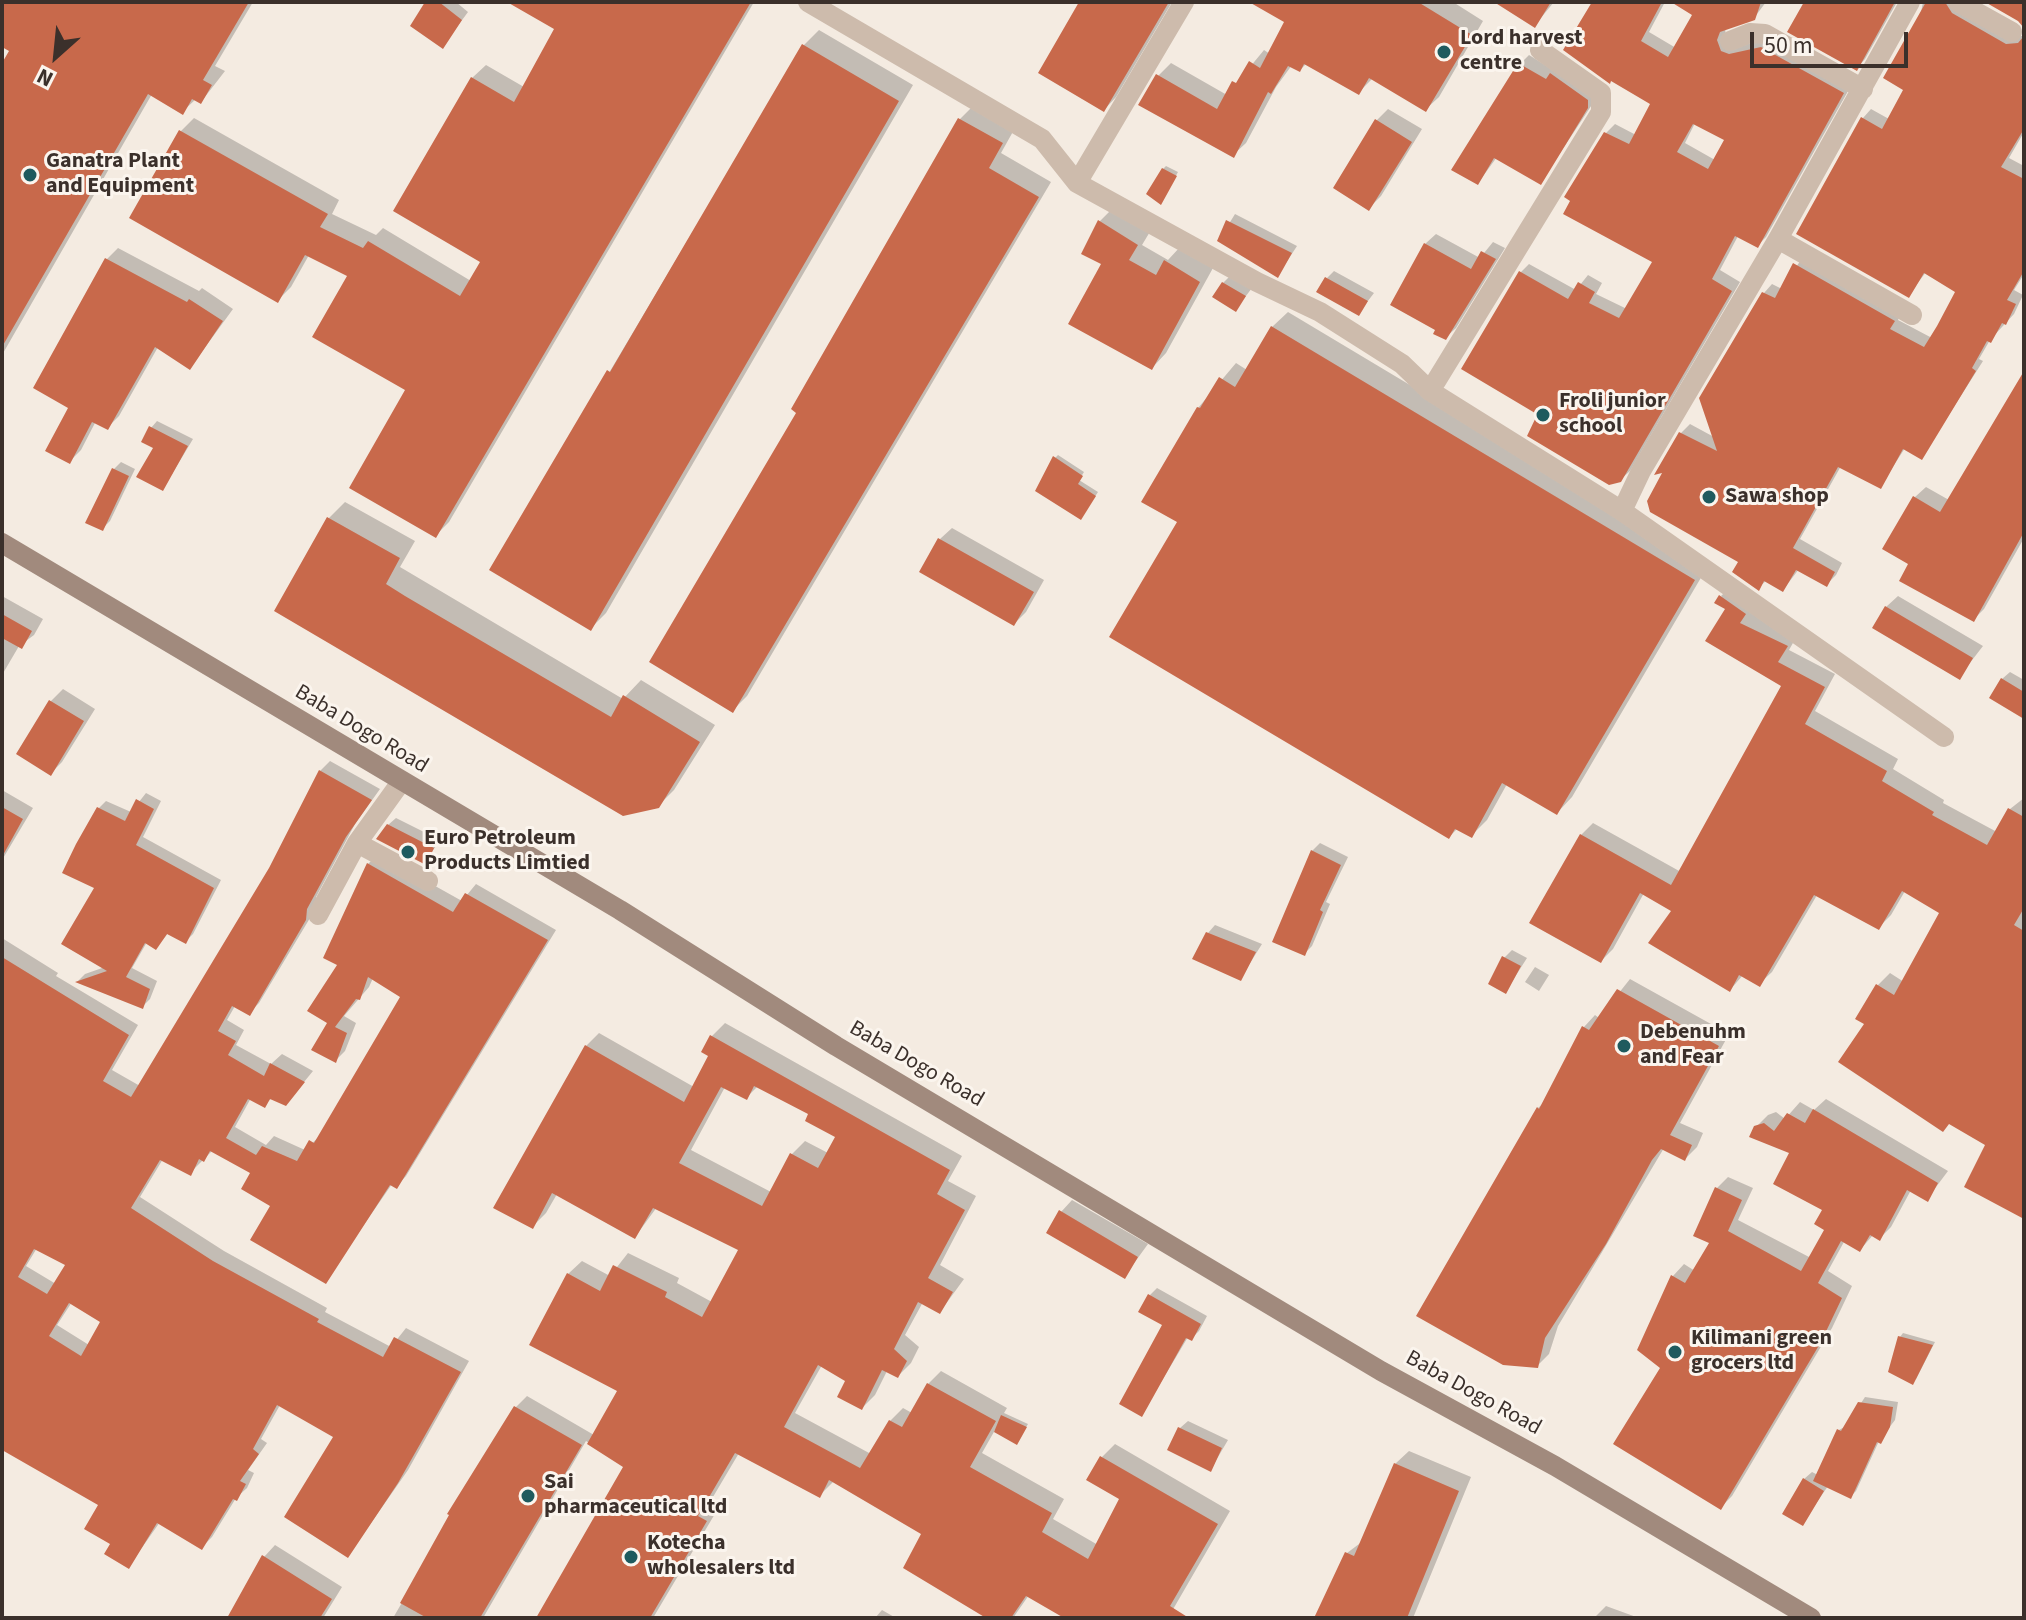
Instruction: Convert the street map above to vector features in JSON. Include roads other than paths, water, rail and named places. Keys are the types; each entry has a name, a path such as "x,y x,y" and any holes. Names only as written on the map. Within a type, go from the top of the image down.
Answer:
{"street":[{"path":"808,2 1042,139 1077,183 1257,282 1320,312 1402,364 1430,391 1622,511 1944,737"},
{"path":"1077,183 1184,2"},
{"path":"1622,511 1641,471 1778,239 1910,2"},
{"path":"1958,2 2012,32"},
{"path":"1730,41 1750,33 1765,34 1863,89"},
{"path":"1430,391 1601,112 1601,93 1540,50"},
{"path":"1778,239 1912,315"},
{"name":"Baba Dogo Road","path":"2,543 401,782 595,894 836,1046 1367,1363 1555,1466 1811,1618"},
{"path":"318,915 357,843 401,782"},
{"path":"357,843 428,881"}],"place":[{"name":"Lord harvest centre","path":"1444,52"},
{"name":"Ganatra Plant and Equipment","path":"30,175"},
{"name":"Froli junior school","path":"1543,415"},
{"name":"Sawa shop","path":"1709,497"},
{"name":"Euro Petroleum Products Limtied","path":"408,852"},
{"name":"Debenuhm and Fear","path":"1624,1046"},
{"name":"Kilimani green grocers ltd","path":"1675,1352"},
{"name":"Sai pharmaceutical ltd","path":"528,1496"},
{"name":"Kotecha wholesalers ltd","path":"631,1557"}]}
